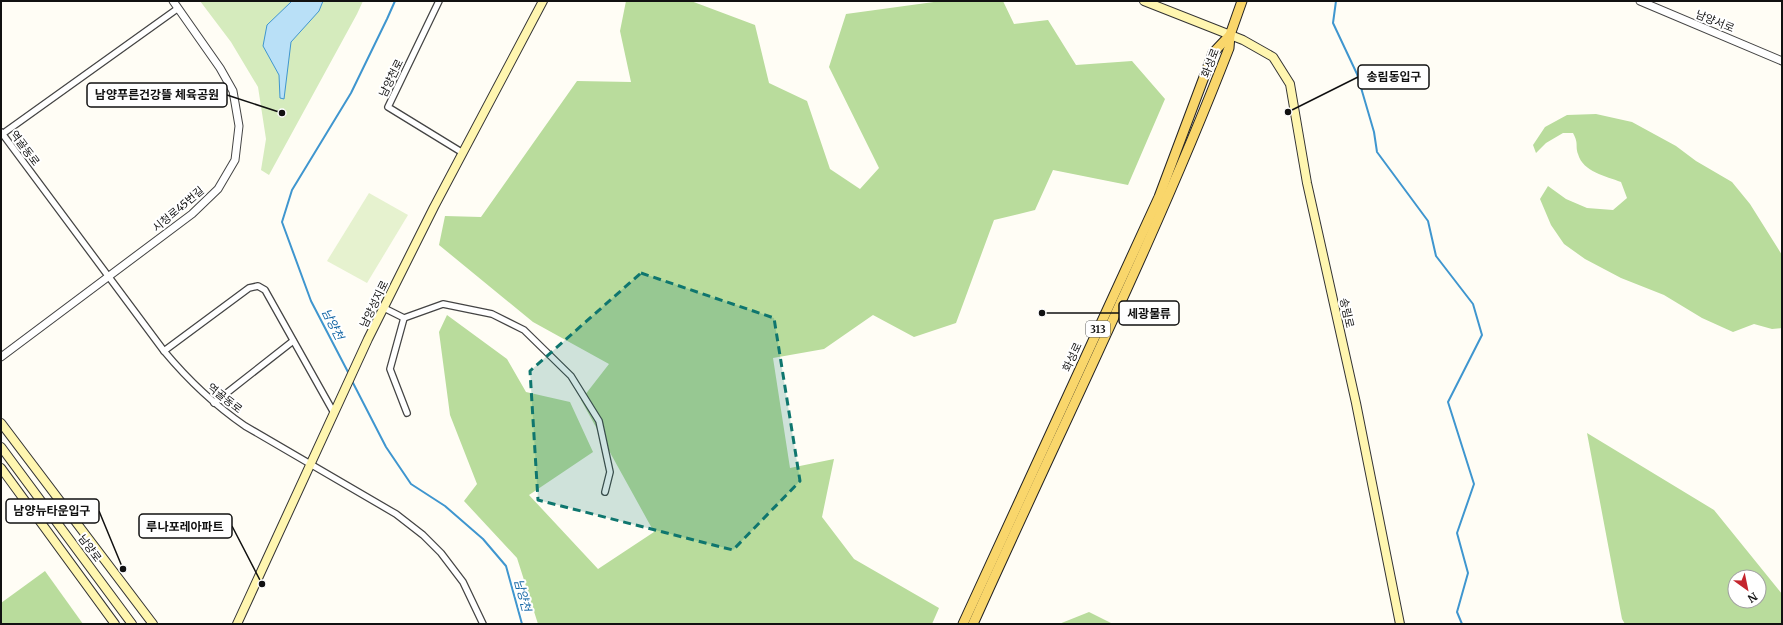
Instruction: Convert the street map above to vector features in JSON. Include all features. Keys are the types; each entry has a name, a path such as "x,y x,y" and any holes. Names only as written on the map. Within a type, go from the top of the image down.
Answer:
{"main road":[{"name":"남양성지로","path":"237,624 368,339 543,1"},
{"name":"송림로","path":"1144,1 1243,40 1273,57 1290,84 1307,183 1356,403 1400,624"},
{"name":"화성로","path":"973,624 1075,405 1174,184 1229,48 1230,35 1242,1"},
{"name":"화성로","path":"963,624 1159,197 1213,53 1230,35"},
{"path":"1,422 153,624"},
{"name":"남양로","path":"1,447 132,624"},
{"path":"1,468 115,624"},
{"path":"233,624 241,616"}],"street":[{"name":"시청로45번길","path":"1,358 192,214 218,189 235,160 239,126 233,91 220,68 177,9 173,1"},
{"name":"남양천로","path":"439,1 388,107 463,153"},
{"name":"남양서로","path":"1640,1 1782,61"},
{"path":"1,133 177,9"},
{"name":"역골동로","path":"1,133 164,351 193,385 245,426 396,514 423,535 441,553 463,582 476,606 483,624"},
{"path":"164,351 249,288 258,286 265,290 334,413"},
{"path":"384,308 404,318 443,304 492,314 524,330 571,376 599,421 610,472 605,492"},
{"path":"404,318 390,368 407,413"},
{"path":"214,403 293,341"}],"highlighted area":[{"path":"641,273 774,318 800,481 733,550 538,500 530,371"}],"green space":[{"path":"200,1 363,1 269,175 261,170 266,139 258,87 231,42"},
{"path":"626,1 691,1 755,25 769,83 807,101 830,169 860,189 879,168 829,67 846,14 941,1 1003,1 1014,24 1048,20 1076,65 1132,61 1165,99 1128,185 1053,170 1035,210 994,220 956,323 914,337 873,315 824,349 773,358 790,468 834,459 822,517 854,559 939,608 932,624 538,624 517,558 464,501 477,484 450,415 439,332 447,315 507,359 526,392 570,402 593,452 529,495 598,569 654,532 581,400 609,364 533,322 439,245 445,216 481,217 577,81 631,82 620,31"},
{"path":"1596,114 1632,122 1676,146 1696,161 1732,182 1750,204 1782,255 1782,328 1772,329 1754,324 1733,332 1702,318 1664,295 1621,278 1585,259 1564,244 1551,225 1540,199 1548,186 1566,199 1587,208 1613,210 1627,198 1621,182 1602,175 1585,165 1578,154 1576,140 1573,133 1563,133 1546,143 1536,153 1533,145 1545,127 1567,115"},
{"path":"369,193 408,215 367,283 327,261"},
{"path":"1587,433 1714,510 1762,569 1727,569 1727,609 1767,609 1767,575 1782,594 1782,624 1625,624 1622,619"},
{"path":"45,571 83,624 1,624 1,603"},
{"path":"1089,612 1113,624 1059,624"}],"water":[{"path":"292,1 323,1 319,11 291,42 284,99 280,98 279,75 263,46 267,25"}],"waterway":[{"name":"남양천","path":"349,374 311,301 282,222 292,190 351,93 395,1"},
{"path":"1336,1 1333,23 1357,74 1374,132 1377,152 1428,221 1436,256 1473,304 1482,335 1448,402 1474,484 1457,533 1468,573 1457,612 1462,624"},
{"name":"남양천","path":"351,379 386,447 411,484 445,506 483,539 506,566 522,624"}],"place":[{"name":"송림동입구","path":"1288,112"},
{"name":"남양푸른건강뜰 체육공원","path":"282,113"},
{"name":"세광물류","path":"1042,313"},
{"name":"남양뉴타운입구","path":"123,569"},
{"name":"루나포레아파트","path":"262,584"}]}
